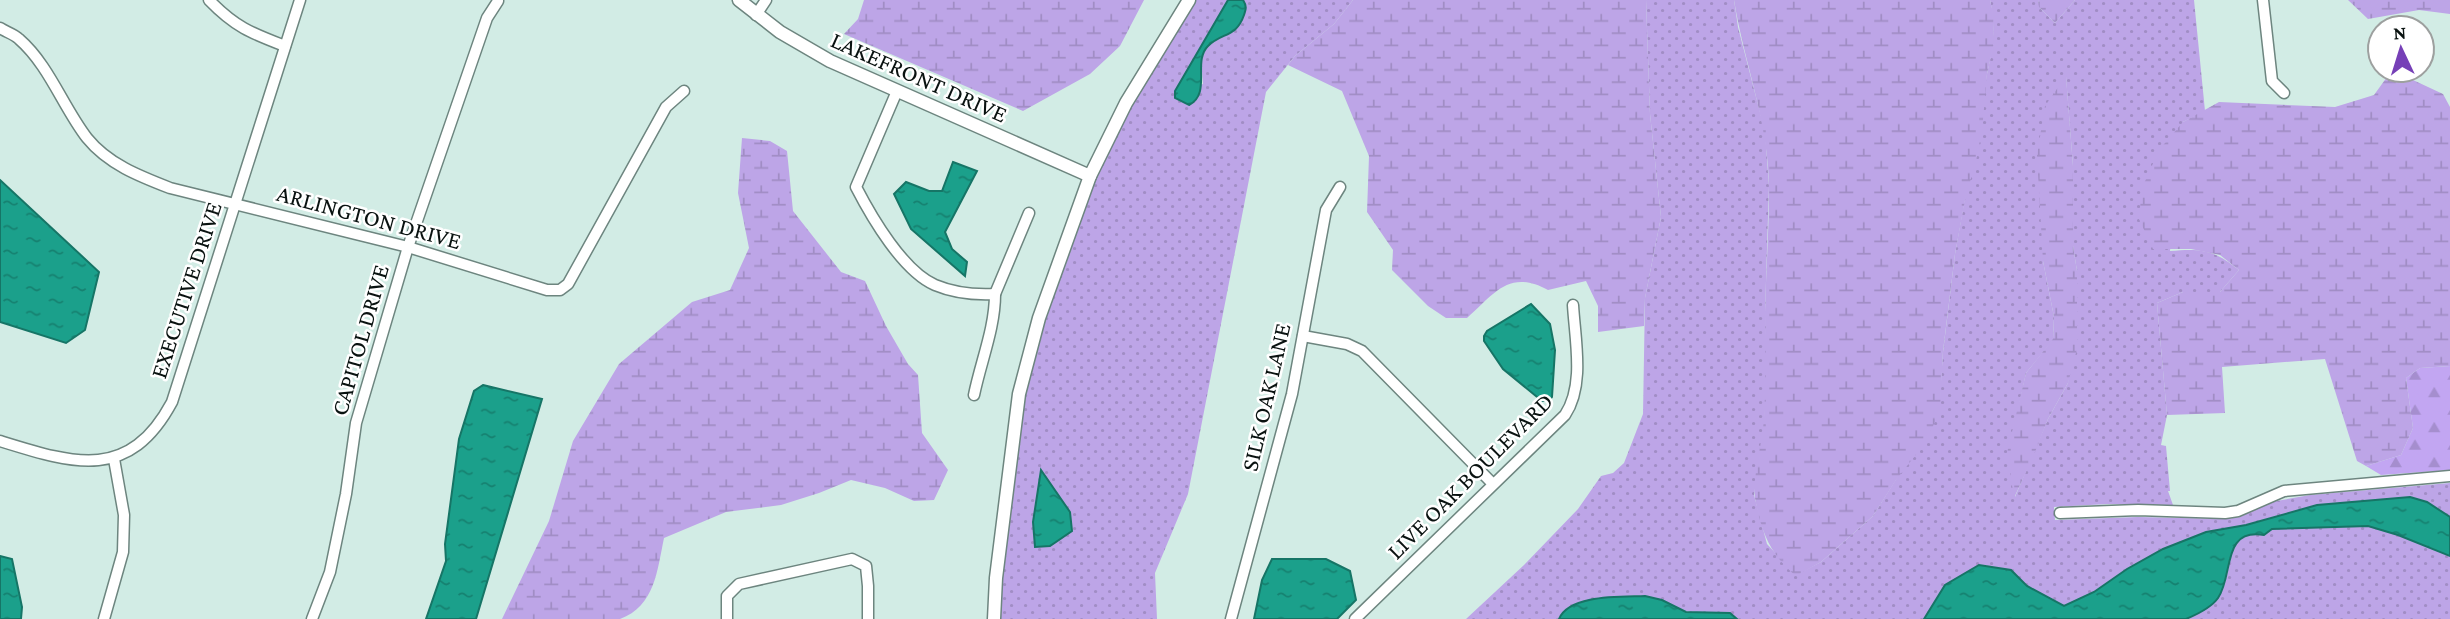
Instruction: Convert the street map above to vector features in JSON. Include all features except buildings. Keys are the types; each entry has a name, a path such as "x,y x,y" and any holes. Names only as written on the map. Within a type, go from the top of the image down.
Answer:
{"street":[{"path":"209,0 228,19 250,32 285,46"},
{"name":"EXECUTIVE DRIVE","path":"0,441 84,462 114,459 136,447 153,433 172,402 300,0"},
{"name":"LAKEFRONT DRIVE","path":"739,0 799,44 830,61 1090,176"},
{"path":"756,15 766,0"},
{"path":"994,619 996,578 1019,394 1039,318 1090,176 1126,103 1189,0"},
{"path":"2263,0 2272,82 2284,93"},
{"name":"CAPITOL DRIVE","path":"312,619 330,572 346,494 356,423 408,247 487,18 498,1"},
{"name":"ARLINGTON DRIVE","path":"0,28 18,38 37,61 88,139 114,163 142,177 170,188 408,247 547,290 560,290 568,284 666,107 684,92"},
{"path":"897,91 856,187 870,215 909,266 934,285 976,295 995,294"},
{"name":"SILK OAK LANE","path":"1231,619 1292,394 1326,210 1340,187"},
{"path":"974,395 995,316 995,294 1029,213"},
{"name":"LIVE OAK BOULEVARD","path":"1355,619 1565,415 1577,388 1573,305"},
{"path":"1303,336 1347,344 1362,351 1493,484"},
{"path":"104,619 123,552 124,515 114,459"},
{"path":"2060,513 2128,510 2225,513 2238,511 2284,491 2450,476"},
{"path":"727,619 727,596 739,584 852,559 866,566 869,586 868,619"}],"green space":[{"path":"864,0 1144,0 1120,46 1090,74 1023,111 844,34 858,19"},
{"path":"1196,0 1228,0 1175,91 1203,84 1201,59 1243,0 1353,0 1334,24 1295,56 1266,92 1188,494 1155,573 1157,619 1000,619 1002,579 1025,395 1044,320 1095,178 1131,106"},
{"path":"1353,0 1646,0 1650,114 1661,217 1645,298 1644,326 1598,332 1598,306 1586,281 1548,290 1534,284 1513,283 1495,293 1467,318 1446,318 1428,306 1392,270 1393,250 1367,212 1369,156 1342,91 1288,65 1334,24"},
{"path":"1646,0 1734,0 1738,27 1765,132 1769,186 1764,431 1754,495 1767,544 1796,575 1821,562 1873,516 1939,411 1955,254 1992,46 1993,19 1990,0 2038,0 2040,8 2055,23 2075,0 2194,0 2205,111 2183,122 2170,251 2191,250 2215,254 2239,270 2220,292 2183,292 2157,303 2167,415 2161,445 2166,446 2168,491 2173,505 2054,507 2055,520 2138,517 2226,519 2240,517 2271,502 2310,495 2450,483 2450,517 2427,502 2317,505 2246,525 2206,532 2163,549 2094,592 2063,606 2027,586 2011,570 1924,619 1737,619 1725,613 1685,611 1647,597 1622,596 1597,601 1561,614 1559,619 1466,619 1524,565 1578,509 1601,476 1613,473 1624,463 1643,414 1645,298 1661,217 1650,114","holes":["2066,77 2073,166 2073,246 2077,271 2068,383 2048,419 2015,497 2018,410 2026,373 2053,340 2054,317 2043,261"]},
{"path":"1734,0 1990,0 1994,17 1993,48 1987,74 1981,142 1965,200 1955,254 1943,351 1940,411 1925,443 1896,480 1873,516 1821,562 1796,576 1779,559 1768,541 1755,498 1765,405 1768,165 1761,117"},
{"path":"2038,0 2075,0 2055,23 2039,7"},
{"path":"2348,0 2450,0 2450,14 2419,10 2396,14 2366,14 2366,17"},
{"path":"2066,76 2073,166 2077,349 2068,383 2048,419 2014,498 2007,453 2026,373 2053,339 2054,317 2043,261 2037,155 2045,106"},
{"path":"2382,84 2422,84 2443,94 2450,107 2450,366 2420,368 2406,378 2413,428 2401,455 2366,466 2357,461 2325,359 2222,367 2225,413 2167,415 2157,303 2183,292 2220,292 2239,270 2220,255 2191,249 2153,249 2139,219 2142,188 2159,150 2183,122 2219,102 2335,107 2374,95"},
{"path":"742,138 770,141 787,151 793,211 841,272 865,281 886,326 908,364 918,375 922,433 948,470 934,500 914,501 885,488 851,480 781,505 726,512 664,538 656,575 647,596 641,606 620,619 502,619 549,521 573,441 619,364 692,302 730,290 749,248 738,193"},
{"path":"2450,366 2450,470 2381,475 2366,466 2401,455 2413,428 2406,378 2420,368"},
{"path":"2299,526 2368,526 2450,556 2450,619 2187,619 2207,606 2220,592 2232,551 2242,538 2264,535 2272,529"}],"water":[{"path":"1228,0 1243,0 1246,8 1244,15 1237,28 1208,46 1202,60 1199,93 1196,100 1189,105 1175,98 1175,91"},
{"path":"953,162 977,171 945,232 952,249 967,262 965,276 911,229 894,194 906,182 929,191 942,191"},
{"path":"0,180 99,272 85,330 66,343 0,322"},
{"path":"1531,304 1550,324 1555,350 1552,397 1549,401 1542,401 1503,369 1484,341 1487,331"},
{"path":"483,385 542,399 476,619 426,619 446,561 445,544 459,439 474,391"},
{"path":"1041,470 1070,512 1072,531 1050,546 1035,547 1033,522"},
{"path":"2410,497 2427,502 2450,517 2450,556 2368,526 2272,529 2264,535 2250,535 2241,539 2231,555 2218,598 2208,608 2186,619 1924,619 1945,585 1979,565 2011,570 2027,586 2064,606 2094,592 2163,549 2206,532 2246,525 2317,505"},
{"path":"0,556 12,559 22,607 21,619 0,619"},
{"path":"1272,559 1326,559 1350,571 1356,600 1337,619 1254,619 1262,580"},
{"path":"1645,596 1662,600 1686,612 1730,613 1737,619 1559,619 1573,605 1585,601"}]}
